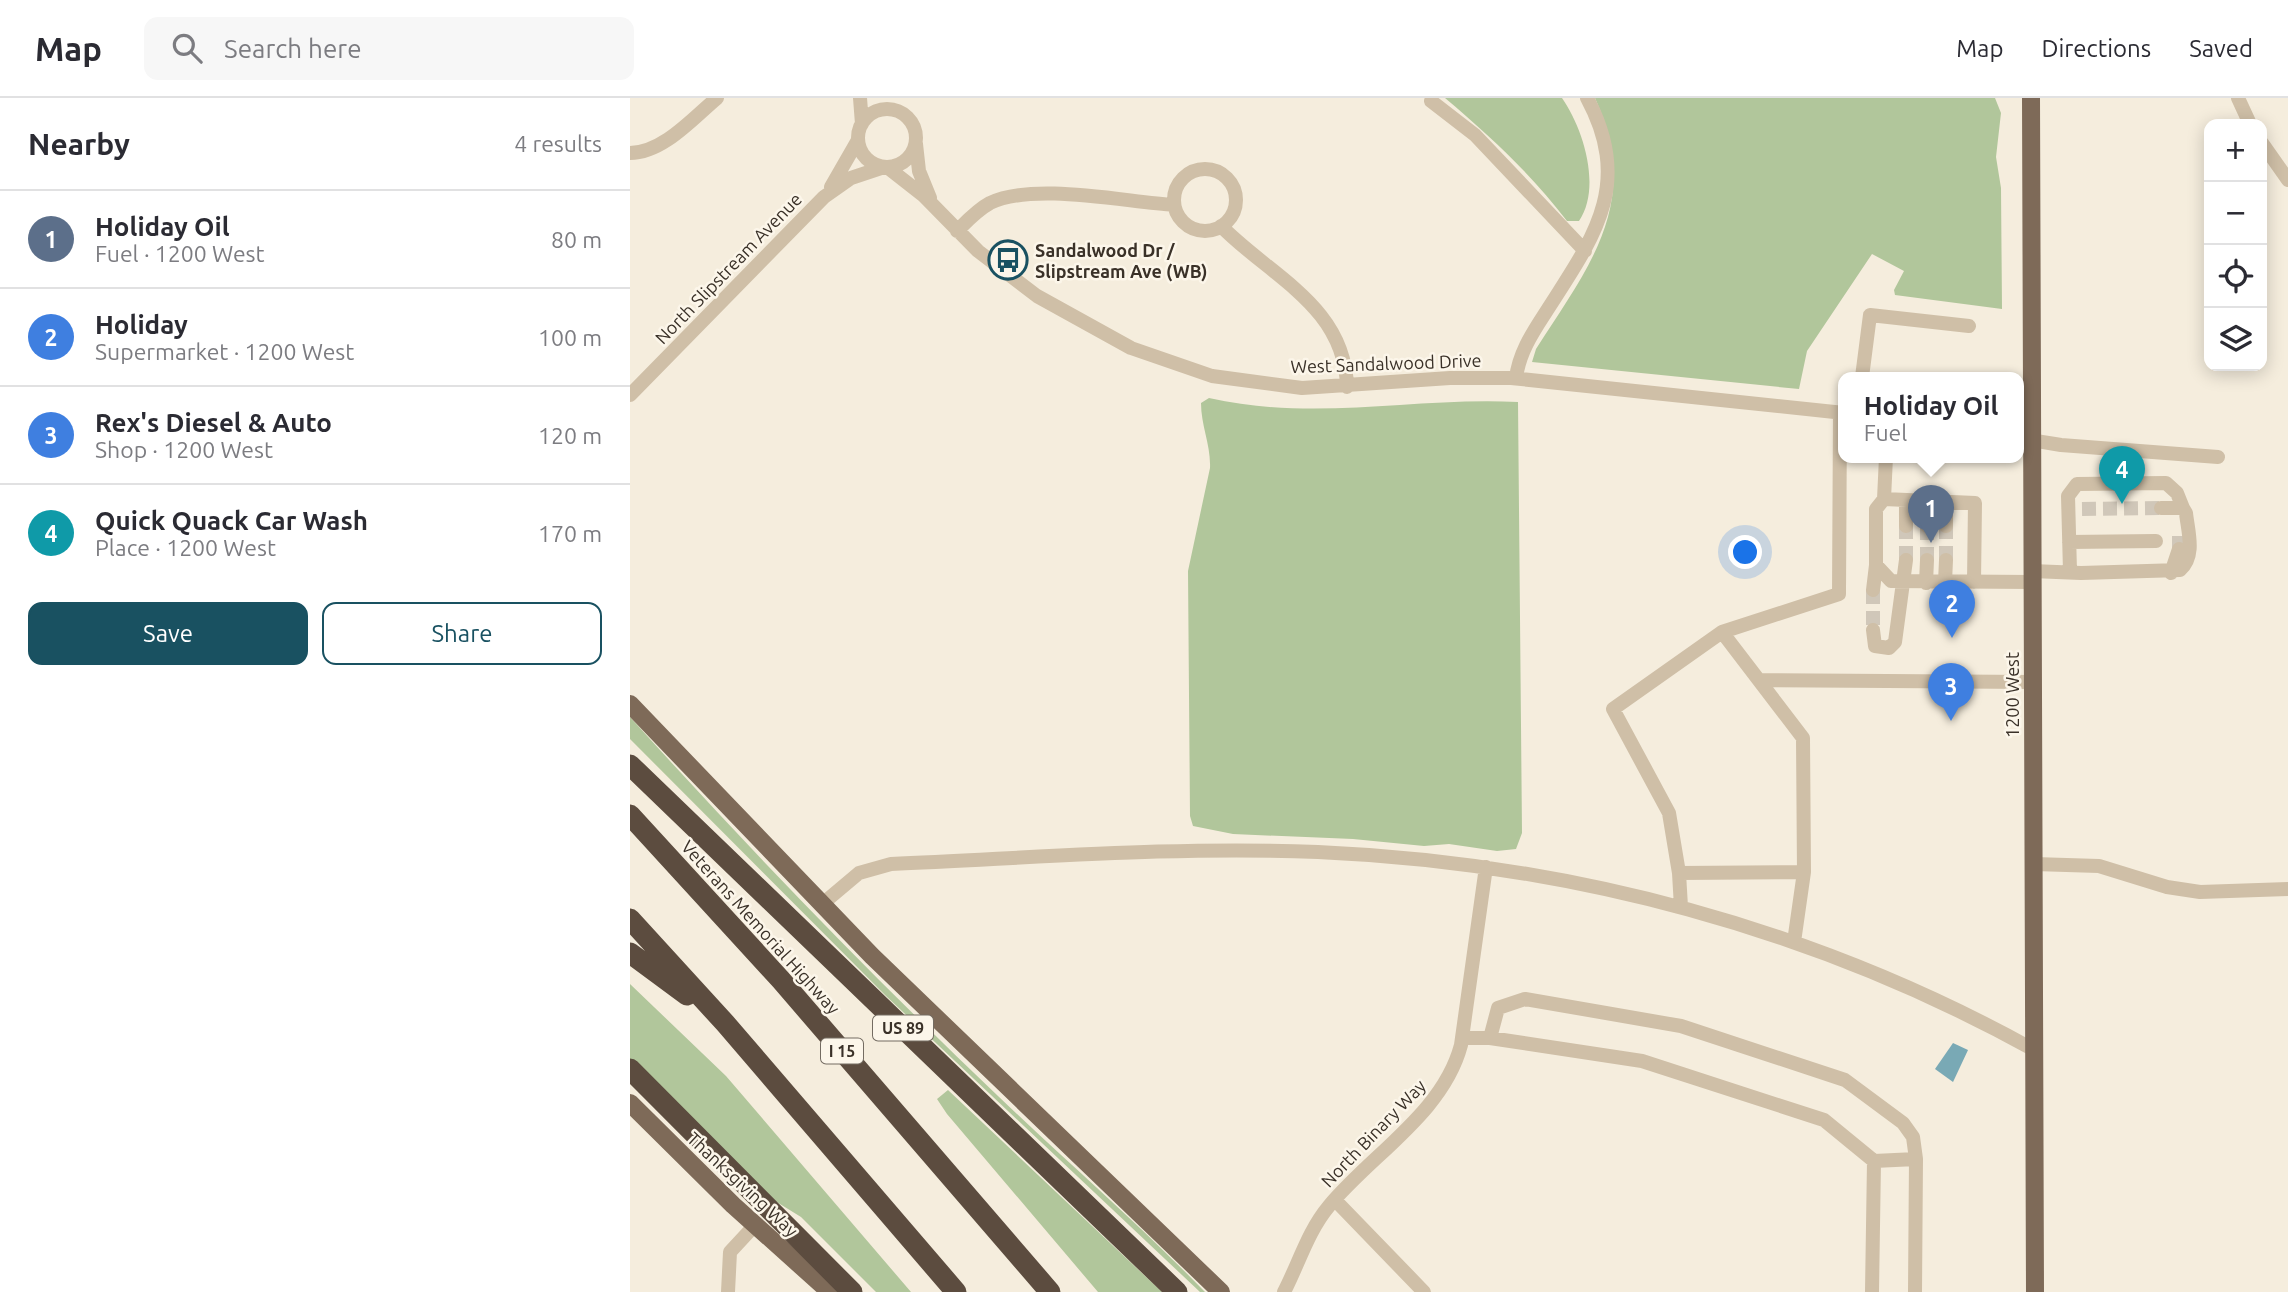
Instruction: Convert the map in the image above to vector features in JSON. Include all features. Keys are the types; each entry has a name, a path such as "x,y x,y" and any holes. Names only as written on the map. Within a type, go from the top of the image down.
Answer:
{"highway":[{"name":"US 89","path":"630,765 1177,1292"},
{"name":"Veterans Memorial Highway","path":"630,815 781,980 1050,1292"},
{"path":"630,919 725,1023 956,1292"},
{"path":"630,953 725,1023"},
{"path":"630,1069 852,1292"}],"main road":[{"name":"1200 West","path":"2031,98 2025,440 2032,576 2035,1292"},
{"path":"630,704 821,905 1221,1292"},
{"name":"Thanksgiving Way","path":"630,1103 755,1225 830,1292"}],"street":[{"path":"630,153 645,152 658,145 717,98"},
{"path":"860,98 862,124 858,140 864,155 885,167 902,163 916,144 914,126 902,113 893,110 875,112 862,124"},
{"path":"882,98 893,110"},
{"path":"1516,378 1527,342 1585,251 1602,214 1607,173 1603,140 1587,98"},
{"path":"2238,98 2248,119"},
{"path":"1431,101 1475,135 1585,251"},
{"name":"North Slipstream Avenue","path":"824,197 858,140"},
{"name":"West Sandalwood Drive","path":"916,144 924,187 938,211"},
{"path":"2267,150 2288,180"},
{"name":"West Sandalwood Drive","path":"885,167 938,211 978,251 1037,296 1099,332 1157,359 1240,382 1302,388 1450,378 1516,378 1838,413"},
{"name":"North Slipstream Avenue","path":"630,396 824,197 851,178 885,167"},
{"path":"1209,169 1218,171 1226,176 1236,193 1234,212 1222,226 1196,230 1181,220 1174,205 1177,186 1190,172 1209,169"},
{"path":"957,231 982,208 1012,197 1071,195 1174,205"},
{"path":"1222,226 1294,286 1321,314 1341,348 1347,387"},
{"path":"1863,372 1870,315 1969,326"},
{"path":"2025,440 2218,457"},
{"path":"1681,907 1679,873 1669,813 1613,709 1722,632 1839,594 1841,463"},
{"path":"1873,590 1877,509 1884,499 1886,463"},
{"path":"1876,565 1891,581 1926,583 1974,582 2070,571 2171,573 2188,563 2185,515 2177,493 2166,483 2077,484 2068,496 2070,571"},
{"path":"1884,499 1975,503 1974,582"},
{"path":"1906,500 1906,526"},
{"path":"1927,526 1928,500"},
{"path":"1946,501 1946,526"},
{"path":"2161,508 2185,515"},
{"path":"2068,516 2082,509"},
{"path":"2171,573 2185,515"},
{"path":"2069,542 2156,541"},
{"path":"1873,630 1875,646 1889,648 1895,642 1906,560"},
{"path":"1926,583 1927,560"},
{"path":"1945,582 1946,560"},
{"path":"1722,632 1803,738 1804,872 1794,942"},
{"path":"1759,680 2032,682"},
{"path":"821,905 859,873 891,864 1125,853 1261,851 1374,856 1486,867 1596,886 1681,907 1794,942 1931,998 2036,1051"},
{"path":"2034,864 2099,866 2183,891 2238,893 2288,889"},
{"name":"North Binary Way","path":"1284,1292 1311,1232 1335,1200 1441,1090 1454,1068 1462,1038 1486,867"},
{"path":"1679,873 1804,872"},
{"path":"1490,1038 1498,1008 1525,999 1681,1026 1844,1080 1903,1123 1913,1137 1916,1159 1915,1292"},
{"path":"1462,1038 1490,1038 1642,1061 1824,1120 1874,1161 1916,1159"},
{"path":"1872,1292 1874,1161"},
{"path":"1335,1200 1424,1292"},
{"path":"728,1292 730,1252 755,1225"}],"green space":[{"path":"1445,98 1562,98 1577,125 1587,158 1589,192 1579,221 1567,221 1509,156"},
{"path":"1595,98 1995,98 2001,113 1996,157 2001,188 2002,309 1895,295 1894,290 1904,271 1872,254 1807,351 1799,389 1532,362 1536,349 1575,288 1604,231 1611,201 1613,169 1608,135"},
{"path":"1209,398 1288,408 1518,402 1522,833 1516,849 1497,851 1449,844 1424,846 1353,839 1233,834 1193,826 1190,816 1188,571 1210,468 1201,403"},
{"path":"630,717 719,814 903,1004 1205,1292 1200,1292 885,995 630,739"},
{"path":"630,984 726,1076 911,1292 876,1292 801,1217 767,1196 630,1060"},
{"path":"948,1090 1162,1292 1098,1292 947,1114 937,1099"}],"water":[{"path":"1953,1043 1968,1050 1953,1082 1935,1069"}],"tunnel":[{"path":"2082,509 2161,508"},
{"path":"1906,526 1906,560"},
{"path":"1927,526 1927,560"},
{"path":"1946,526 1946,560"},
{"path":"2179,536 2179,549"},
{"path":"1873,590 1873,630"}],"place":[{"name":"Sandalwood Dr / Slipstream Ave (WB)","path":"1008,260"},
{"name":"Quick Quack Car Wash","path":"2122,504"},
{"name":"Holiday Oil","path":"1931,543"},
{"name":"Holiday","path":"1952,638"},
{"name":"Rex's Diesel & Auto","path":"1951,721"}]}
